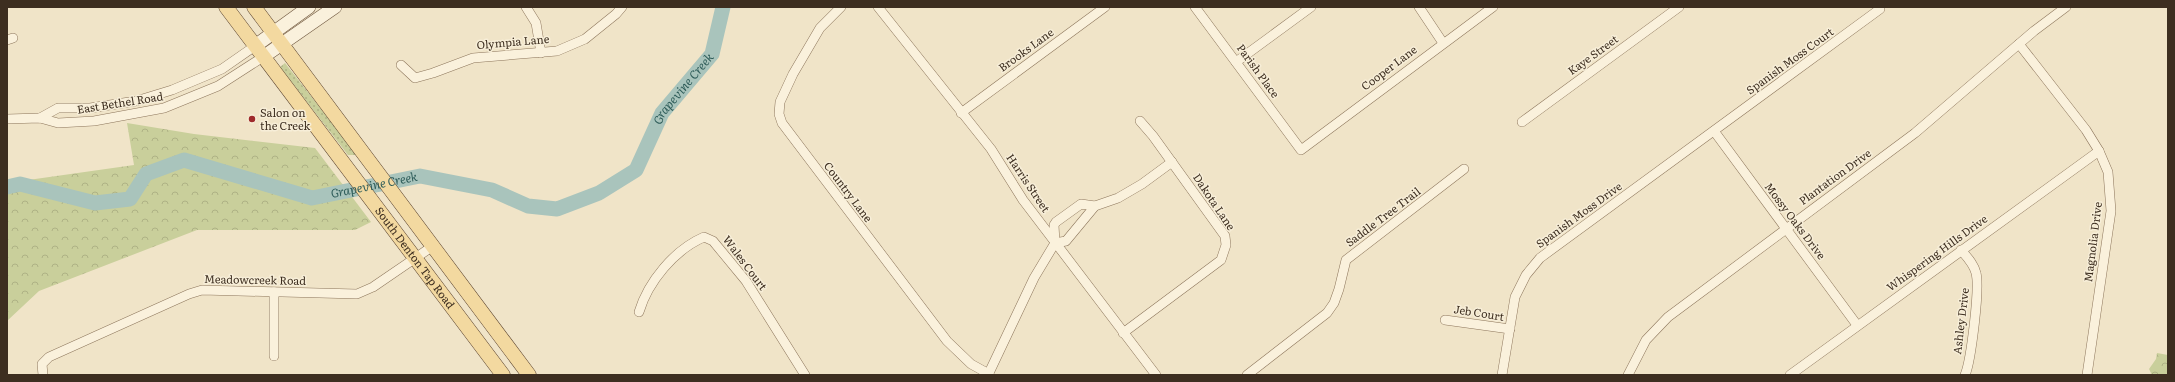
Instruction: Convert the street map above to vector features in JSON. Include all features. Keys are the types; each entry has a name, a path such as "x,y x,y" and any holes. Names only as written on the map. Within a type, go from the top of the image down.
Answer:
{"main road":[{"name":"South Denton Tap Road","path":"226,7 503,375"},
{"name":"South Denton Tap Road","path":"254,7 528,375"},
{"path":"259,52 273,32 309,7"},
{"path":"259,52 282,44 335,7"}],"street":[{"path":"526,7 530,11 536,23 541,53"},
{"name":"Olympia Lane","path":"401,65 415,78 473,58 557,51 585,39 616,14 622,7"},
{"name":"Country Lane","path":"841,7 820,28 793,74 780,102 779,114 782,123 947,340 971,364 988,374"},
{"name":"Harris Street","path":"878,7 991,149 1023,200 1156,375"},
{"name":"Brooks Lane","path":"961,113 1105,7"},
{"name":"Parish Place","path":"1195,7 1301,150"},
{"path":"1236,62 1310,7"},
{"path":"1419,7 1444,43"},
{"name":"Cooper Lane","path":"1301,150 1493,7"},
{"name":"Kaye Street","path":"1522,122 1679,7"},
{"name":"Plantation Drive","path":"1628,375 1646,340 1668,317 1915,133 2019,44 2066,7"},
{"name":"Spanish Moss Court","path":"1714,131 1880,9"},
{"name":"Magnolia Drive","path":"2019,44 2086,130 2099,151 2108,172 2110,211 2087,375"},
{"name":"East Bethel Road","path":"40,118 58,108 90,108 136,101 172,90 259,52"},
{"name":"East Bethel Road","path":"7,119 40,118 58,123 94,121 164,108 197,96 218,86 259,52"},
{"name":"Dakota Lane","path":"1123,332 1221,260 1225,252 1225,236 1172,162 1140,121"},
{"name":"Mossy Oaks Drive","path":"1714,131 1857,325"},
{"name":"Spanish Moss Drive","path":"1502,375 1515,297 1526,275 1540,258 1714,131"},
{"name":"Whispering Hills Drive","path":"1790,375 2099,151"},
{"path":"988,374 1034,278 1055,243 1054,225 1056,222 1081,204 1095,206 1118,198 1142,184 1172,162"},
{"name":"Saddle Tree Trail","path":"1247,375 1327,312 1334,303 1346,260 1464,169"},
{"path":"1055,243 1066,241 1095,206"},
{"name":"Wales Court","path":"639,312 644,296 663,270 694,241 704,237 713,241 746,281 805,375"},
{"name":"Meadowcreek Road","path":"43,375 42,364 49,357 189,294 202,290 357,294 373,287 433,246"},
{"name":"Ashley Drive","path":"1961,250 1971,261 1976,273 1977,285 1976,312 1965,375"},
{"path":"274,292 274,356"},
{"name":"Jeb Court","path":"1445,320 1510,329"}],"green space":[{"path":"285,63 357,155 348,155 280,67"},
{"path":"127,123 194,134 315,148 371,222 355,230 197,230 39,291 7,321 7,183 134,165"},
{"path":"2157,353 2168,355 2168,375 2152,375 2149,369 2156,359"}],"waterway":[{"name":"Grapevine Creek","path":"7,187 20,184 95,203 130,199 146,174 184,160 312,198 420,176 492,190 528,206 557,209 599,193 636,170 662,113 712,54 723,7"}],"place":[{"name":"Salon on the Creek","path":"252,119"}]}
